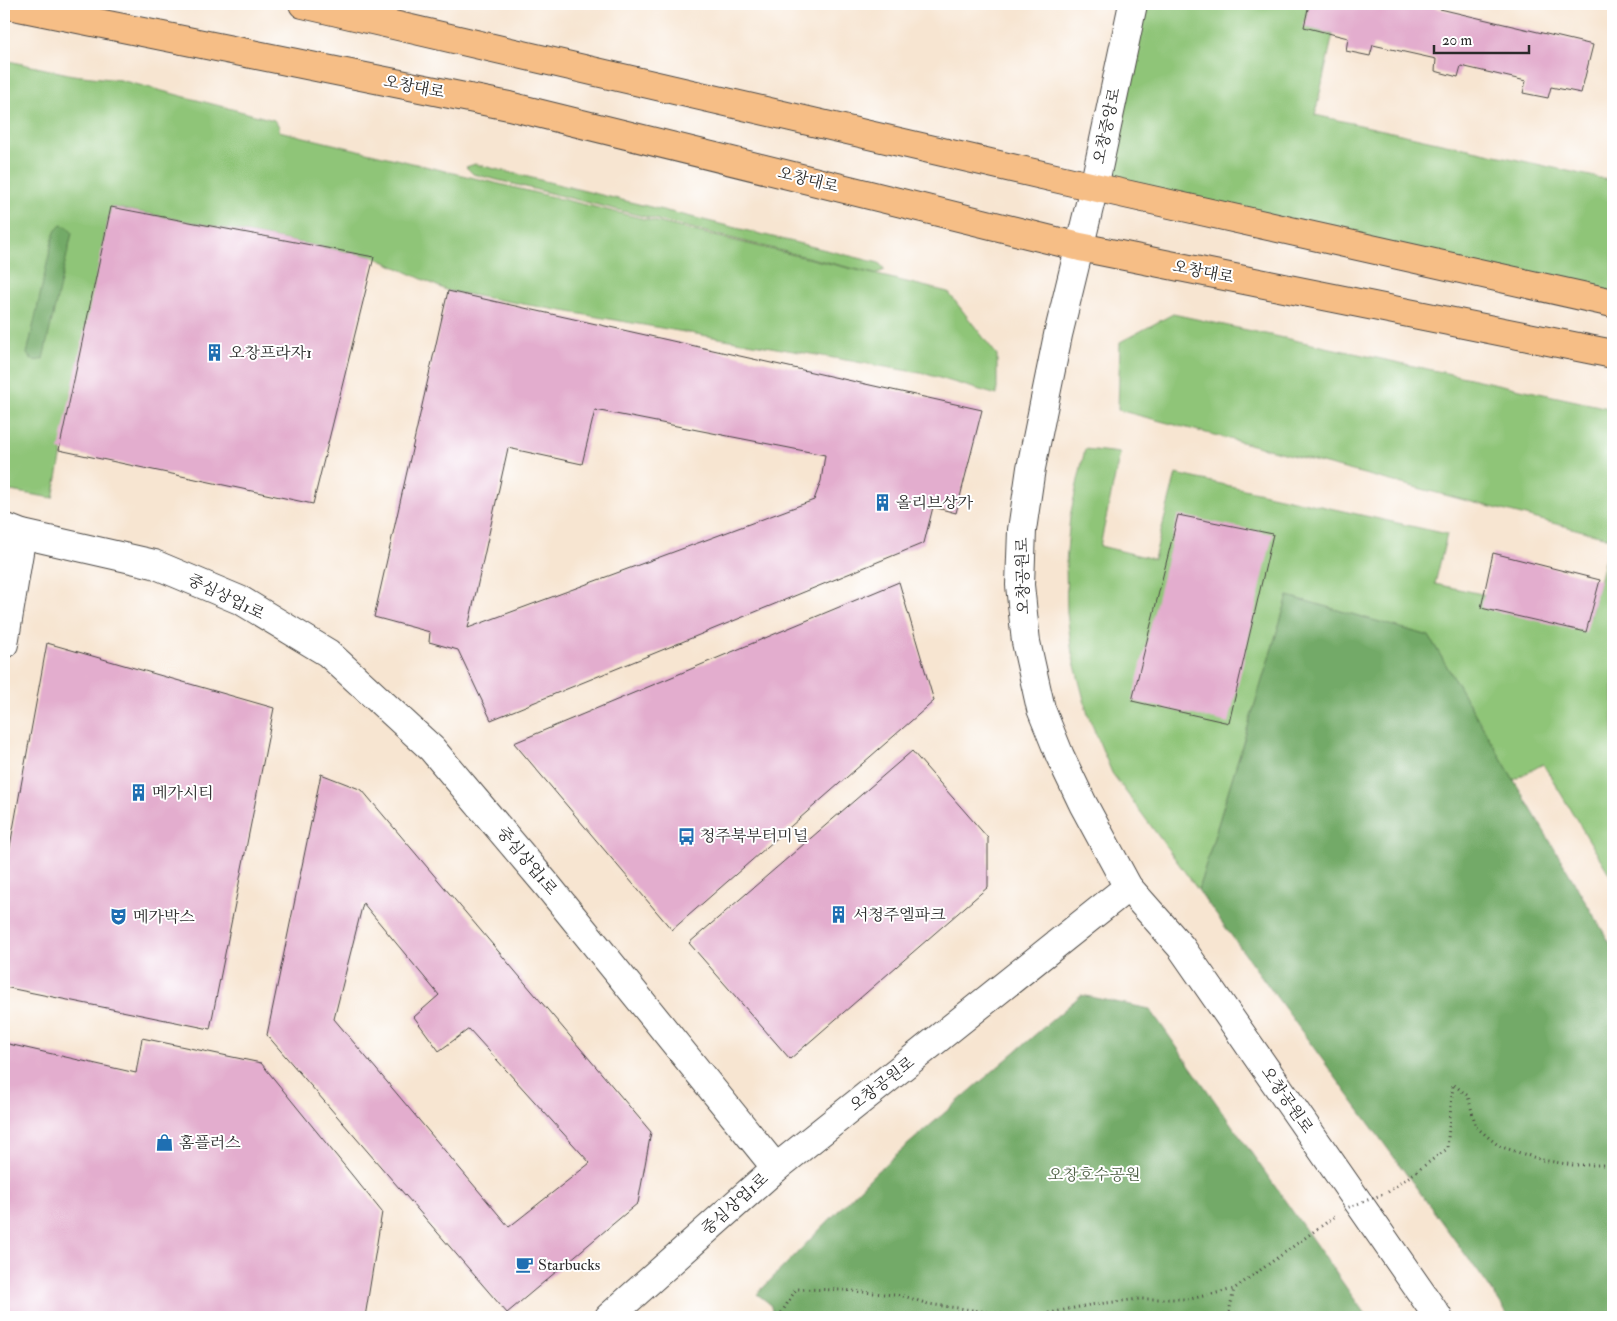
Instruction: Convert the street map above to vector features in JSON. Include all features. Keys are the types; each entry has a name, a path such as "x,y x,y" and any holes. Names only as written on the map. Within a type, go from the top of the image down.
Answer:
{"main road":[{"name":"오창대로","path":"4,4 508,106 1080,247 1613,354"},
{"path":"303,4 1094,187 1613,303"}],"street":[{"name":"오창중앙로","path":"1080,247 1133,4"},
{"name":"오창공원로","path":"1080,247 1058,335 1031,468 1022,530 1020,585 1026,642 1041,709 1079,796 1128,887 1181,947 1438,1317"},
{"name":"중심상업1로","path":"4,644 13,531 154,564 242,601 328,653 432,749 547,885 776,1168 609,1317"},
{"name":"오창공원로","path":"776,1168 1128,887"}],"path":[{"path":"1029,1317 1089,1305 1139,1298 1190,1299 1234,1288 1344,1209 1386,1193 1447,1149 1453,1084 1468,1096 1476,1127 1499,1146 1542,1160 1573,1165 1613,1166"},
{"path":"1228,1317 1234,1288"},
{"path":"779,1317 796,1289 844,1290 904,1296 928,1304 1025,1317"}],"green space":[{"path":"1133,4 1309,4 1305,27 1333,34 1315,115 1613,181 1613,299 1094,187"},
{"path":"4,60 73,75 120,80 274,120 279,126 279,131 948,292 997,355 997,395 926,374 448,291 374,257 111,207 53,498 4,490"},
{"path":"475,164 879,263 885,270 875,274 473,174 466,167"},
{"path":"61,225 68,227 72,233 43,359 34,360 27,354 53,237"},
{"path":"1173,314 1613,409 1613,880 1543,764 1514,780 1429,636 1288,596 1198,890 1112,773 1088,715 1072,654 1067,613 1066,563 1070,516 1085,449 1120,453 1100,546 1154,559 1176,474 1447,534 1435,584 1590,617 1610,538 1118,410 1120,342"},
{"path":"1288,596 1429,636 1613,948 1613,1317 1509,1317 1487,1284 1198,890"},
{"name":"오창호수공원","path":"1081,995 1150,1009 1367,1317 774,1317 770,1304 757,1294 876,1172"}],"building":[{"path":"1309,4 1419,4 1593,45 1581,93 1551,87 1548,98 1523,93 1526,81 1461,66 1458,77 1435,71 1436,59 1373,45 1370,56 1346,51 1348,38 1304,27"},
{"name":"오창프라자1","path":"111,207 374,257 313,504 59,450"},
{"name":"올리브상가","path":"448,291 982,410 956,513 933,507 924,543 491,720 458,650 429,642 430,632 374,617","holes":["595,410 825,455 821,481 814,500 468,628 508,448 582,464"]},
{"path":"1178,515 1273,534 1229,723 1132,701"},
{"path":"1493,553 1600,580 1586,632 1481,608"},
{"name":"청주북부터미널","path":"899,582 934,701 672,930 514,743"},
{"name":"메가시티","path":"47,643 274,708 210,1029 4,987 4,879"},
{"name":"서청주엘파크","path":"912,751 988,838 988,887 790,1059 689,943"},
{"path":"321,774 362,790 651,1132 638,1203 507,1313 267,1035","holes":["363,903 439,995 414,1017 439,1051 469,1029 590,1163 509,1227 334,1019"]},
{"name":"홈플러스","path":"142,1038 261,1063 382,1212 365,1317 4,1317 4,1043 136,1073"}],"place":[{"name":"오창프라자1","path":"215,353"},
{"name":"올리브상가","path":"882,503"},
{"name":"메가시티","path":"138,793"},
{"name":"청주북부터미널","path":"686,836"},
{"name":"서청주엘파크","path":"839,915"},
{"name":"메가박스","path":"119,917"},
{"name":"홈플러스","path":"165,1143"},
{"name":"Starbucks","path":"524,1265"}]}
